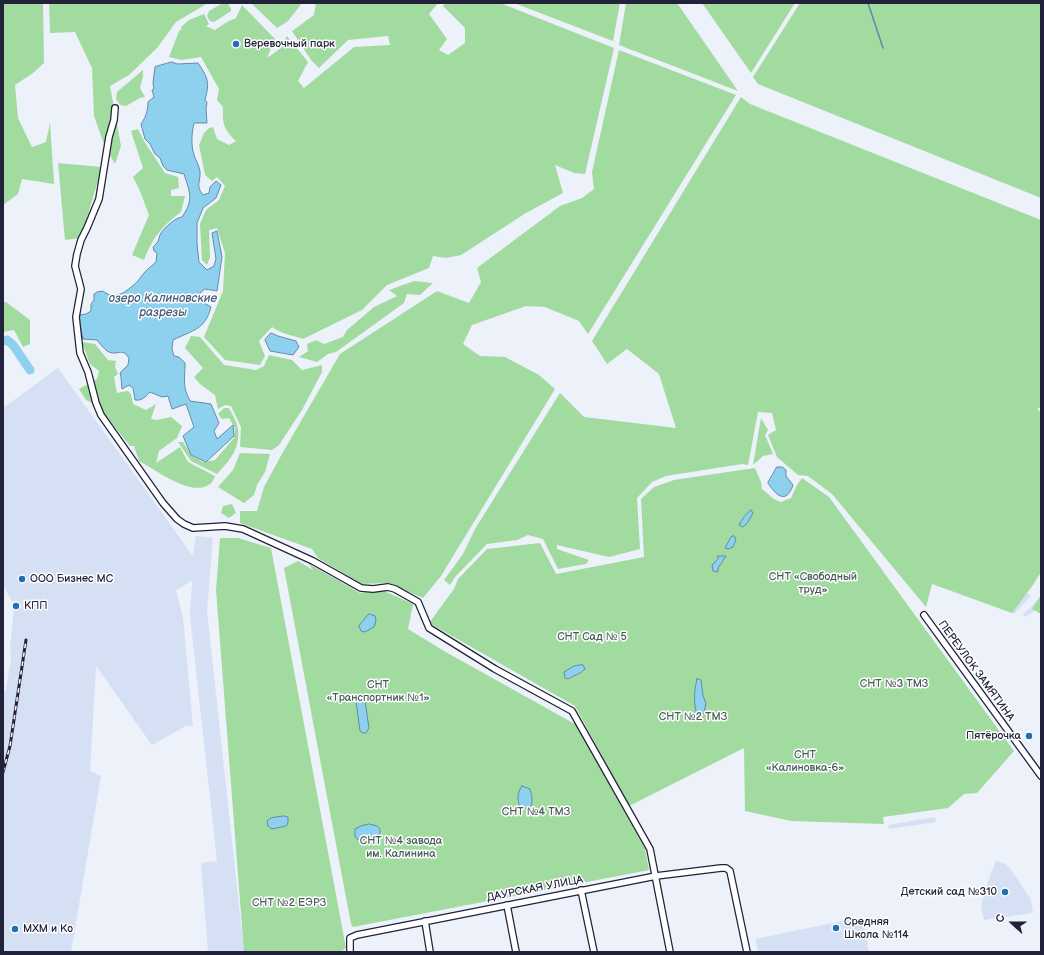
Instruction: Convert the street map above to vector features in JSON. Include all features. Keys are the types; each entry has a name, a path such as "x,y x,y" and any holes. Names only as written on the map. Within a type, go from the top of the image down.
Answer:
{"street":[{"path":"115,108 99,199 88,228 81,240 77,254 76,266 81,289 76,317 80,353 88,372 96,403 101,415 163,502 177,519 184,524 193,528 225,526 243,530 313,561 361,588 373,589 388,587 395,589 418,602 430,628 495,670 572,711 650,848 670,952"},
{"name":"ПЕРЕУЛОК ЗАМЯТИНА","path":"924,616 1041,776"},
{"name":"ДАУРСКАЯ УЛИЦА","path":"350,952 350,938 358,935 656,876 726,868 730,871 747,952"},
{"path":"581,890 594,952"},
{"path":"507,905 516,952"},
{"path":"425,921 430,952"}],"shaded area":[{"path":"58,368 193,556 196,536 213,538 207,611 244,952 208,952 201,863 217,861 190,616 192,581 176,590 183,618 193,726 186,726 152,745 96,666 90,771 101,776 71,952 3,952 3,691 6,690 11,659 10,647 14,604 3,586 3,408"},
{"path":"1026,592 1031,596 1014,614 1010,610"},
{"path":"1041,596 1041,604 1025,617 1023,614"},
{"path":"935,817 936,822 889,829 888,825"},
{"name":"Детский сад №310","path":"996,861 1006,864 1014,874 1031,900 1033,913 984,920 981,906 987,884"},
{"name":"Средняя Школа №114","path":"862,917 869,952 758,952 755,939"}],"green space":[{"path":"3,3 43,3 44,63 33,73 15,85 18,118 32,147 46,142 50,123 54,184 22,179 18,194 3,205"},
{"path":"49,3 208,3 176,22 157,48 129,75 110,86 121,146 115,164 105,147 94,116 92,68 75,32 50,33"},
{"path":"223,3 228,3 231,11 214,22 210,21 207,16 209,11"},
{"path":"251,3 302,3 288,21 277,28"},
{"path":"316,3 438,3 429,14 447,39 439,50 448,55 465,43 465,28 443,6 445,3 500,3 614,48 585,174 574,173 555,165 563,193 526,213 461,255 446,258 433,256 429,268 387,285 362,310 303,339 283,333 272,327 259,341 265,356 260,365 225,360 204,337 223,291 225,253 217,228 209,230 210,257 207,265 202,260 200,224 206,210 219,200 225,186 217,177 212,181 205,175 199,145 204,133 209,128 213,127 217,139 229,145 236,141 226,130 223,118 223,107 217,100 219,89 201,57 182,60 169,57 181,27 189,20 204,14 209,24 206,26 215,30 236,18 242,5 275,39 267,58 281,48 287,36 308,62 298,81 304,88 354,47 390,45 388,36 348,40 319,68 311,60 292,31 314,15"},
{"path":"514,3 620,3 613,41"},
{"path":"626,3 677,3 738,91 619,45"},
{"path":"702,3 795,3 751,73"},
{"path":"800,3 1041,3 1041,198 758,84 753,77"},
{"path":"619,50 736,95 588,334 579,321 545,307 526,306 472,325 463,344 480,356 505,357 539,375 555,389 441,576 423,598 387,583 361,584 318,558 312,549 240,523 240,511 257,511 264,487 340,354 437,291 469,303 481,282 477,268 560,206 582,198 594,189 592,172"},
{"path":"143,70 140,88 145,97 140,98 126,106 120,105 116,99 117,92"},
{"path":"741,97 750,104 1041,220 1041,408 1037,408 1041,413 1041,572 1012,613 932,584 926,607 832,494 808,476 798,475 777,457 768,435 776,430 772,413 758,412 748,465 742,464 666,476 652,482 637,498 640,549 609,557 557,545 557,549 589,560 586,564 558,569 543,539 528,535 517,540 487,544 455,577 450,585 444,580 463,554 475,529 560,393 584,417 676,428 659,374 627,349 607,364 592,341"},
{"path":"138,129 165,173 178,177 179,188 171,190 171,196 185,196 181,212 169,222 154,239 144,260 132,255 149,215 133,177 143,168 131,131"},
{"path":"58,163 102,167 81,238 65,240"},
{"path":"414,281 433,283 420,295 407,294 404,303 336,352 328,354 317,362 299,357 308,351 307,344 316,340 324,344 343,337 347,330 374,307 397,296 389,290"},
{"path":"3,302 6,302 30,320 30,344 23,347 14,330 3,332"},
{"path":"191,336 200,337 224,365 256,370 264,366 269,355 292,360 302,370 322,365 322,372 302,410 279,445 272,450 240,447 241,427 231,406 225,405 218,409 215,395 200,384 194,377 203,368 185,348"},
{"path":"82,342 95,344 108,360 116,361 115,367 118,374 114,377 117,393 128,391 131,394 133,404 146,410 156,404 151,419 157,420 171,417 182,426 177,438 159,451 156,463 180,447 188,462 215,476 211,483 202,487 193,488 164,476 139,461 134,446 130,446 98,406 86,400 79,389 97,379 99,371 90,364"},
{"path":"224,408 229,408 236,421 238,436 236,448 233,454 217,474 191,461 178,442 183,442 192,456 203,462 215,460 234,438 235,428 229,418 222,419 218,414"},
{"path":"761,418 768,430 765,435 773,454 763,456 753,465"},
{"path":"240,453 270,454 265,472 257,485 254,495 244,503 218,487 233,470"},
{"path":"755,468 761,482 762,489 774,499 781,502 791,498 802,478 829,497 1014,751 977,793 964,794 948,808 883,817 884,824 791,821 745,811 744,748 629,806 575,706 429,623 454,589 458,579 487,549 540,543 556,574 644,557 641,499 654,487 674,480"},
{"path":"232,504 236,513 229,518 221,513 223,506"},
{"name":"СНТ №2 ЕЭРЗ","path":"220,538 238,538 271,548 346,948 340,952 244,952 216,590"},
{"path":"298,561 313,570 309,564 360,593 384,591 413,604 408,629 444,651 575,723 645,849 649,870 353,927 351,924 284,568"},
{"path":"1041,595 1041,614 1032,609"}],"water":[{"name":"озеро Калиновские разрезы","path":"172,62 177,64 198,63 206,77 208,84 205,100 207,102 207,123 194,123 192,147 199,168 199,189 203,195 209,193 210,187 216,181 221,185 216,198 203,208 197,223 199,262 207,270 214,266 216,259 212,233 217,231 222,257 217,291 205,289 200,293 198,298 211,307 208,315 202,325 173,340 172,349 174,356 179,357 185,363 185,387 190,401 211,404 219,423 214,431 217,439 233,425 234,436 206,462 191,455 183,436 194,427 186,404 172,409 168,396 162,397 150,392 142,399 135,400 133,388 129,385 122,389 120,373 128,365 129,358 125,353 112,353 107,351 97,340 83,339 79,321 80,315 91,311 91,304 94,300 94,294 103,291 113,295 122,294 138,281 156,262 157,253 154,251 153,247 158,241 161,233 170,223 182,217 188,206 190,196 184,174 167,170 163,166 160,158 155,154 150,144 145,139 141,124 148,108 148,102 154,97 152,90 154,89 153,83 155,67"},
{"path":"271,333 296,341 299,347 293,355 270,351 265,340"},
{"path":"777,467 782,467 786,470 786,476 793,485 787,495 784,496 777,494 768,483"},
{"path":"751,510 753,513 748,522 743,527 739,525 744,517"},
{"path":"734,536 736,539 733,547 728,549 725,548 731,537"},
{"path":"718,556 726,556 718,568 718,572 713,571 712,565 718,559"},
{"path":"369,614 375,616 376,621 374,627 365,632 361,631 359,626"},
{"path":"583,665 585,669 582,672 568,679 565,678 564,672 574,666"},
{"path":"697,679 701,680 703,696 706,703 704,713 698,717 694,698"},
{"path":"357,695 361,695 365,701 369,728 366,733 360,731 356,701"},
{"path":"522,786 530,789 532,804 528,808 520,807 519,804 518,794"},
{"path":"284,816 288,817 288,823 286,826 272,829 268,826 267,821 271,818"},
{"path":"369,824 377,826 380,829 380,834 365,840 357,839 355,836 355,829"}],"waterway":[{"path":"868,3 883,48"},
{"path":"3,341 7,340 13,345 30,370"}],"railway":[{"path":"3,772 10,746 26,640"}],"place":[{"name":"Веревочный парк","path":"236,44"},
{"name":"ООО Бизнес МС","path":"22,579"},
{"name":"КПП","path":"16,606"},
{"name":"Пятёрочка","path":"1029,736"},
{"name":"Детский сад №310","path":"1005,892"},
{"name":"Средняя Школа №114","path":"836,928"},
{"name":"МХМ и Ко","path":"15,929"}],"park label":[{"name":"СНТ «Свободный труд»","path":"813,583"},
{"name":"СНТ Сад № 5","path":"592,637"},
{"name":"СНТ №3 ТМЗ","path":"894,684"},
{"name":"СНТ «Транспортник №1»","path":"378,691"},
{"name":"СНТ №2 ТМЗ","path":"693,717"},
{"name":"СНТ «Калиновка-6»","path":"805,761"},
{"name":"СНТ №4 ТМЗ","path":"536,812"},
{"name":"СНТ №4 завода им. Калинина","path":"401,847"}]}
